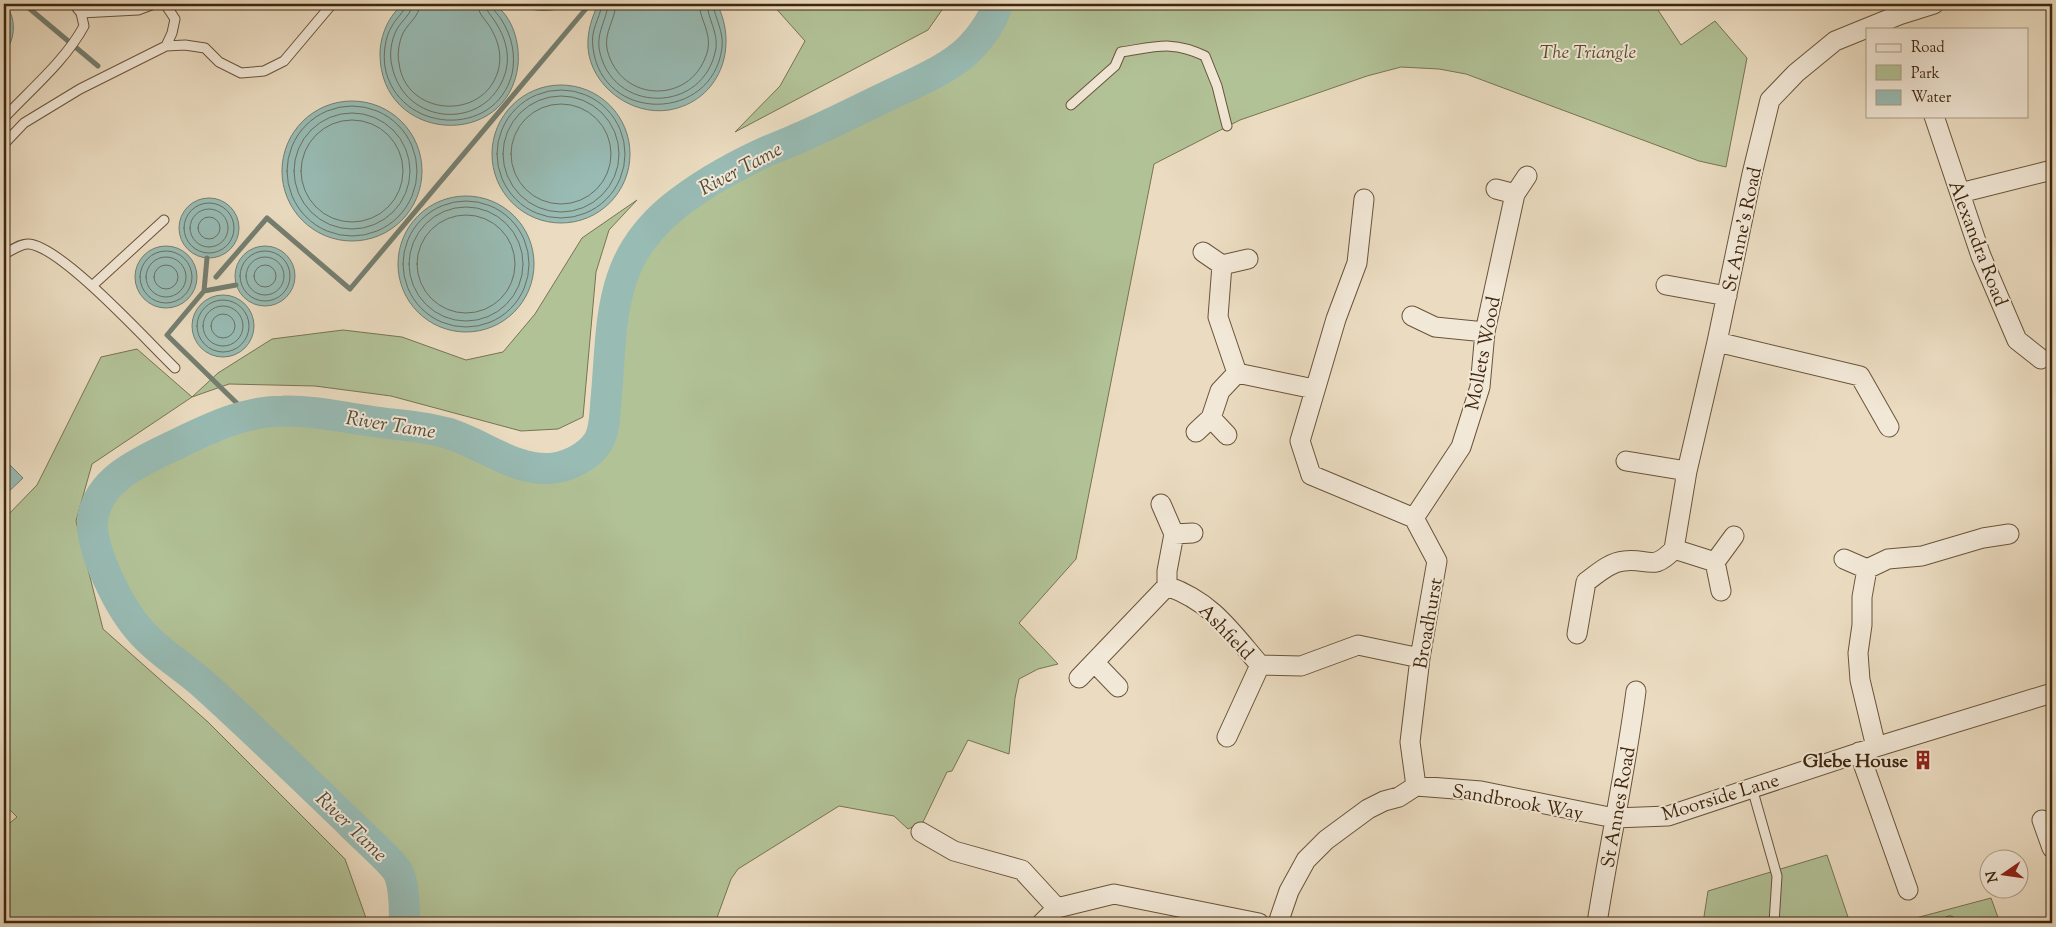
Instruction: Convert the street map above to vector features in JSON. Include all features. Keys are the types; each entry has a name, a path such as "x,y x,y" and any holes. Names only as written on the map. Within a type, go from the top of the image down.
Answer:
{"street":[{"name":"St Anne's Road","path":"1868,28 1914,12"},
{"name":"St Anne's Road","path":"1674,549 1687,471 1770,100 1796,73 1834,40 1866,29"},
{"name":"Alexandra Road","path":"1935,118 1981,256 2017,340 2041,359"},
{"path":"1960,193 2052,170"},
{"path":"1496,188 1515,194 1527,176"},
{"name":"Mollets Wood","path":"1414,518 1461,447 1480,387 1485,332 1515,194"},
{"path":"1364,199 1357,263 1336,319 1300,441 1311,475 1414,518"},
{"path":"1203,252 1222,265 1248,259"},
{"path":"1222,265 1218,317 1237,373"},
{"path":"1666,284 1727,296"},
{"path":"1412,316 1440,336 1485,332"},
{"path":"1717,342 1860,376 1889,427"},
{"path":"1237,373 1314,389"},
{"path":"1196,432 1211,418 1220,390 1237,373"},
{"path":"1211,418 1227,435"},
{"path":"1626,461 1687,471"},
{"path":"1079,678 1167,586 1167,571 1184,534 1161,504"},
{"name":"Broadhurst","path":"1414,518 1438,561 1420,658 1410,742 1416,786"},
{"path":"1844,559 1867,569 1888,559 1922,556 1983,538 2009,534"},
{"path":"1721,591 1715,562 1734,536"},
{"path":"1577,634 1586,582 1603,569 1623,560 1650,564 1664,559 1674,549 1715,562"},
{"path":"1867,569 1862,597 1862,625 1858,653 1868,749 1908,890"},
{"name":"Ashfield","path":"1167,586 1193,596 1222,620 1260,665 1301,666 1358,645 1420,658"},
{"path":"1095,663 1118,687"},
{"name":"Ashfield","path":"1227,737 1260,665"},
{"name":"St Annes Road","path":"1597,923 1614,818 1630,737 1636,692"},
{"name":"Moorside Lane","path":"1614,818 1668,816 1868,749 2052,693"},
{"path":"1278,923 1289,891 1306,860 1326,840 1368,809 1384,801 1399,797 1416,786"},
{"name":"Sandbrook Way","path":"1416,786 1481,791 1614,818"},
{"path":"2042,820 2052,848"},
{"path":"921,832 954,851 1022,870 1057,908"},
{"path":"1042,923 1057,908 1114,894 1259,923"}],"lane":[{"path":"4,118 79,36 84,26 81,13 74,4"},
{"path":"81,13 138,10 154,4"},
{"path":"165,4 175,18 172,33 166,46"},
{"path":"4,144 24,123 72,94 166,46 185,45 205,48 220,62 241,73 264,71 284,61 332,4"},
{"path":"1070,106 1115,66 1122,52 1166,45 1188,47 1205,56 1217,86 1228,126"},
{"path":"92,286 164,220"},
{"path":"4,254 27,244 43,248 92,286 175,368"},
{"path":"1752,788 1777,876 1774,923"}],"green space":[{"path":"772,4 946,4 928,30 735,132 780,86 805,41"},
{"name":"The Triangle","path":"997,4 1654,4 1681,45 1715,21 1747,58 1726,167 1699,161 1466,74 1439,69 1401,67 1367,76 1240,120 1154,164 1076,559 1019,623 1058,664 1038,669 1019,679 1009,754 968,740 952,771 947,772 923,822 908,829 894,816 839,806 738,869 731,879 715,923 404,923 405,912 398,870 247,724 191,673 144,636 129,617 112,586 93,536 92,520 102,496 115,478 140,462 216,427 246,416 284,411 324,413 447,433 521,464 540,468 551,468 574,462 585,455 600,438 605,415 615,310 621,280 630,258 647,232 682,200 708,182 765,152 916,83 943,67 970,49 995,13"},
{"path":"637,200 609,230 596,272 583,417 558,429 521,431 391,396 315,386 229,384 192,397 218,373 272,339 343,330 402,337 466,360 503,352 535,314 582,238"},
{"path":"137,349 192,397 92,464 76,521 103,629 208,722 345,859 366,918 365,923 4,923 4,828 17,817 4,804 4,519 37,485 101,357"},
{"path":"1827,855 1850,923 1703,923 1708,891"},
{"path":"1983,900 1992,900 2000,923 1897,923"}],"water":[{"path":"4,4 13,21 13,35 4,53"},
{"path":"404,4 494,4 501,9 514,31 518,48 518,65 509,93 492,112 470,123 445,125 421,119 400,105 386,84 380,47 386,26 394,13"},
{"path":"512,4 574,4 558,9 543,10 528,9"},
{"path":"598,4 717,4 726,37 725,54 720,70 712,84 701,96 687,105 669,110 655,111 641,108 627,103 615,95 597,75 591,62 588,48 590,25"},
{"path":"561,85 575,86 588,90 600,96 610,105 619,115 625,127 629,140 629,168 625,181 619,193 610,203 600,212 588,218 575,222 561,223 547,222 534,218 522,212 512,203 503,193 497,181 493,168 492,154 493,140 497,127 503,115 512,105 522,96 534,90 547,86"},
{"path":"352,101 379,107 391,113 401,122 410,132 416,144 422,171 416,198 410,210 401,220 391,229 379,235 352,241 325,235 313,229 303,220 294,210 288,198 282,171 288,144 294,132 303,122 313,113 325,107"},
{"path":"466,196 492,201 504,207 514,216 523,226 529,238 534,264 529,290 523,302 514,312 504,321 492,327 466,332 440,327 428,321 418,312 409,302 403,290 398,264 403,238 409,226 418,216 428,207 440,201"},
{"path":"203,198 215,198 226,203 234,211 239,222 237,240 226,253 215,258 203,258 192,253 184,245 179,234 179,222 184,211 192,203"},
{"path":"160,246 172,246 188,255 195,265 197,277 195,289 188,299 172,308 160,308 149,303 140,294 135,283 135,271 140,260 149,251"},
{"path":"259,246 271,246 282,251 290,259 295,270 293,288 282,301 271,306 259,306 248,301 240,293 235,282 235,270 240,259 248,251"},
{"path":"223,295 240,300 245,304 249,309 254,326 249,343 245,348 240,352 223,357 206,352 201,348 197,343 192,326 197,309 201,304 206,300"},
{"path":"4,459 23,478 4,496"}],"waterway":[{"path":"24,4 98,66"},
{"path":"216,277 267,218 350,289 590,4"},
{"name":"River Tame","path":"404,923 402,883 395,867 240,718 196,678 157,647 134,624 116,595 96,545 93,516 102,494 110,484 128,469 160,452 204,431 235,419 267,412 294,411 316,413 419,427 447,433 526,466 554,468 579,460 590,452 598,442 602,432 612,323 622,278 630,258 656,223 693,192 737,166 837,121 945,67 963,55 978,39 990,22 997,4"},
{"path":"204,291 207,258"},
{"path":"236,285 204,291 167,335 249,415"}],"place":[{"name":"Glebe House","path":"1923,760"}]}
